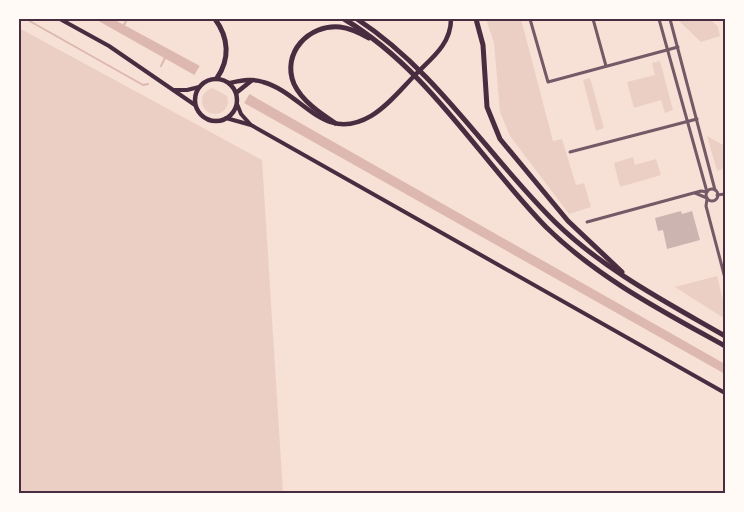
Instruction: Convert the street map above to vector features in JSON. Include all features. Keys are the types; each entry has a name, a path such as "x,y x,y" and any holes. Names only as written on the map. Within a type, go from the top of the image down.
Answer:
{"highway":[{"path":"215,19 222,31 226,52 225,64 217,78"},
{"path":"344,19 382,44 427,86 525,204 573,252 643,300 725,346"},
{"path":"357,19 400,50 428,77 516,180 554,221 592,253 629,279 725,336"},
{"path":"476,19 483,48 487,107 500,140 568,221 629,279"},
{"path":"335,124 310,104 295,85 291,65 296,48 309,35 332,27 352,30 382,44"}],"main road":[{"path":"60,19 109,46 195,105"},
{"path":"451,19 447,40 430,60 372,115 354,122 335,124 316,116 277,87 254,80 229,82 217,78 204,81 194,97 195,105 201,115 207,119 214,121 226,118 251,125 725,393"},
{"path":"236,93 243,86 254,80"},
{"path":"229,82 236,93 237,104 241,114 251,125"},
{"path":"172,90 187,90 199,87"},
{"path":"226,118 237,104"}],"street":[{"path":"530,19 548,82 678,47"},
{"path":"593,19 606,67"},
{"path":"658,19 707,192 707,207 725,278"},
{"path":"670,19 717,195"},
{"path":"570,152 697,119"},
{"path":"587,222 694,193 707,192 710,189 715,190"},
{"path":"694,193 714,200 717,195"},
{"path":"717,195 725,194"}],"shaded area":[{"path":"95,19 113,19 200,66 725,364 725,374"},
{"path":"486,19 521,19 553,141 562,139 576,185 584,183 591,207 569,214 510,136 500,112 494,43"},
{"path":"677,19 710,19 718,27 720,36 701,42"},
{"path":"19,28 262,160 283,493 19,493"},
{"path":"660,61 673,110 665,113 661,100 634,108 627,82 655,75 652,63"},
{"path":"590,78 604,128 596,131 583,80"},
{"path":"215,88 224,92 228,101 224,110 215,114 206,110 202,101 206,92"},
{"path":"707,136 725,146 725,168 717,171"},
{"path":"633,157 635,165 656,159 661,175 620,187 614,163"},
{"path":"717,276 724,304 725,319 675,287"}],"pier":[{"path":"201,64 250,93 243,105 193,77"}],"building":[{"path":"681,211 682,214 692,211 700,240 667,249 663,230 658,231 655,218"}],"waterway":[{"path":"26,19 143,85 148,84"},
{"path":"124,25 127,19"},
{"path":"161,66 165,58"}]}
